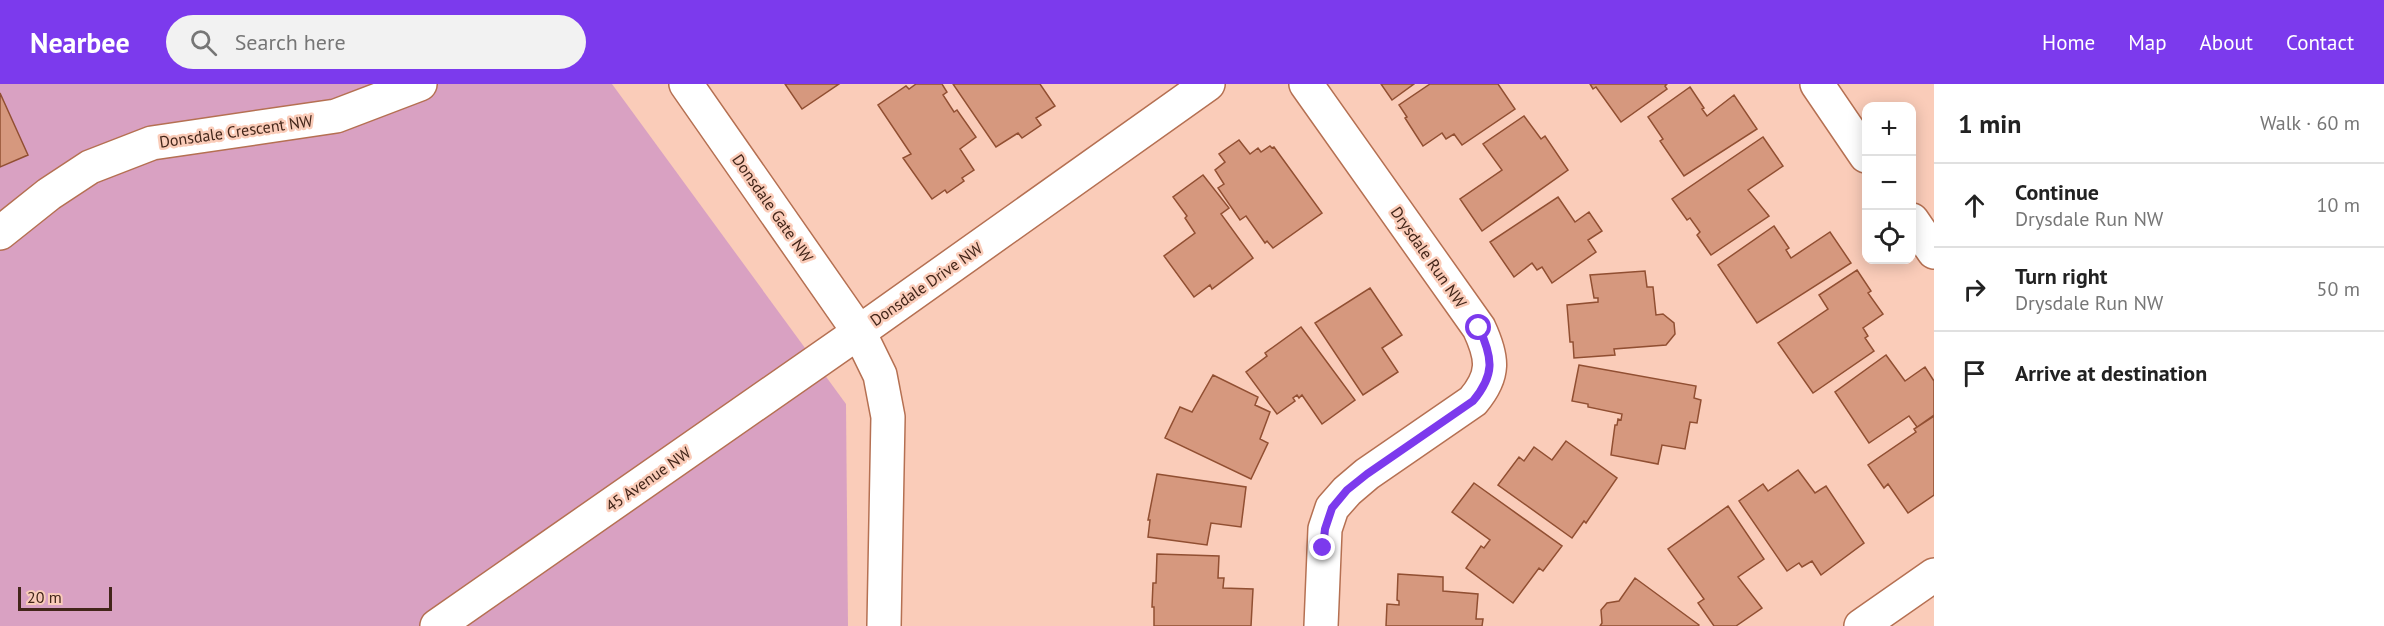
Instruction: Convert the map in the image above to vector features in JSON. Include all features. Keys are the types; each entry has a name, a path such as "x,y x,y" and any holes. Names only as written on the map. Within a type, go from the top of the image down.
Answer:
{"street":[{"name":"Donsdale Crescent NW","path":"0,233 49,194 90,167 152,143 336,116 420,84"},
{"name":"Donsdale Gate NW","path":"686,84 859,332"},
{"name":"Donsdale Drive NW","path":"884,626 888,417 880,375 859,332 1208,84"},
{"name":"Drysdale Run NW","path":"1306,84 1479,328 1488,348 1490,368 1485,387 1473,401 1367,474 1347,490 1332,508 1325,529 1321,626"},
{"path":"1816,84 1862,150"},
{"path":"1916,227 1934,252"},
{"name":"45 Avenue NW","path":"437,626 859,332"},
{"path":"1860,626 1934,575"}],"shaded area":[{"path":"0,84 612,84 846,404 848,626 0,626"}],"building":[{"path":"785,84 839,84 802,109"},
{"path":"916,84 942,84 947,92 943,95 954,112 957,110 976,137 960,149 974,170 962,178 964,181 947,193 945,190 932,199 903,158 911,154 878,105 906,86 909,89"},
{"path":"953,84 1040,84 1055,106 1036,118 1041,125 1022,138 1018,133 996,147"},
{"path":"1381,84 1414,84 1392,100"},
{"path":"1430,84 1498,84 1515,109 1462,145 1454,134 1446,139 1442,133 1423,146 1399,105"},
{"path":"1590,84 1667,84 1665,86 1667,89 1621,122 1596,87 1593,89"},
{"path":"1690,87 1707,116 1734,95 1757,129 1684,176 1660,141 1663,139 1648,117"},
{"path":"0,93 28,155 0,167"},
{"path":"1524,116 1541,139 1545,136 1568,170 1482,231 1460,199 1502,170 1483,144"},
{"path":"1763,137 1783,166 1748,190 1769,216 1711,255 1697,235 1700,232 1690,218 1687,220 1672,199"},
{"path":"1239,140 1250,154 1258,148 1261,152 1270,146 1274,147 1322,213 1273,248 1267,241 1265,243 1246,216 1240,220 1218,188 1224,184 1215,170 1225,162 1219,154"},
{"path":"1203,175 1229,208 1221,214 1253,258 1212,289 1210,285 1194,297 1164,256 1195,233 1185,218 1187,216 1173,197"},
{"path":"1558,197 1575,222 1589,212 1602,231 1588,240 1596,252 1552,283 1542,267 1537,270 1532,263 1514,277 1490,242"},
{"path":"1774,226 1789,248 1786,250 1791,258 1830,232 1851,263 1757,323 1718,265"},
{"path":"1857,270 1871,291 1868,293 1883,314 1863,328 1868,336 1865,338 1874,351 1813,393 1778,343 1828,309 1819,295"},
{"path":"1645,271 1647,287 1653,287 1656,315 1663,314 1674,323 1675,334 1666,345 1614,349 1615,355 1574,358 1573,342 1570,342 1567,305 1598,302 1598,298 1594,298 1590,275"},
{"path":"1370,288 1402,335 1382,348 1398,372 1363,395 1315,323"},
{"path":"1301,327 1355,400 1322,424 1302,395 1299,398 1297,395 1293,398 1295,401 1277,414 1246,372 1267,356 1265,353"},
{"path":"1886,355 1905,381 1925,367 1934,381 1934,415 1917,427 1909,416 1869,443 1835,392"},
{"path":"1579,365 1696,386 1694,398 1701,400 1697,423 1690,422 1685,449 1662,445 1658,464 1611,455 1615,425 1618,419 1621,420 1622,414 1572,401"},
{"path":"1213,375 1258,397 1255,405 1270,412 1260,439 1268,443 1251,479 1165,438 1180,407 1192,412"},
{"path":"1934,416 1934,495 1908,513 1888,484 1884,488 1868,465 1916,432 1914,429"},
{"path":"1566,441 1617,478 1586,523 1584,521 1572,538 1498,485 1519,457 1524,461 1534,447 1552,460"},
{"path":"1798,470 1815,493 1826,486 1864,543 1821,575 1812,561 1802,567 1799,563 1787,571 1739,501 1763,484 1768,491"},
{"path":"1157,474 1246,487 1241,527 1211,523 1207,545 1148,537 1150,520 1148,520"},
{"path":"1474,483 1562,546 1543,571 1539,568 1513,603 1466,568 1481,546 1484,548 1490,540 1452,512"},
{"path":"1728,506 1764,559 1738,577 1762,608 1736,626 1714,626 1698,603 1704,599 1668,549"},
{"path":"1157,554 1219,556 1218,578 1224,578 1223,588 1253,589 1251,626 1154,626 1153,583 1156,583"},
{"path":"1398,574 1443,577 1443,591 1478,594 1476,619 1483,619 1482,626 1386,626 1387,604 1399,605 1397,600"},
{"path":"1635,578 1699,625 1600,626 1602,623 1601,610 1607,603 1619,601"}],"route":[{"path":"1323,548 1325,529 1332,508 1347,490 1473,401 1485,387 1490,368 1488,348 1479,328"}]}
